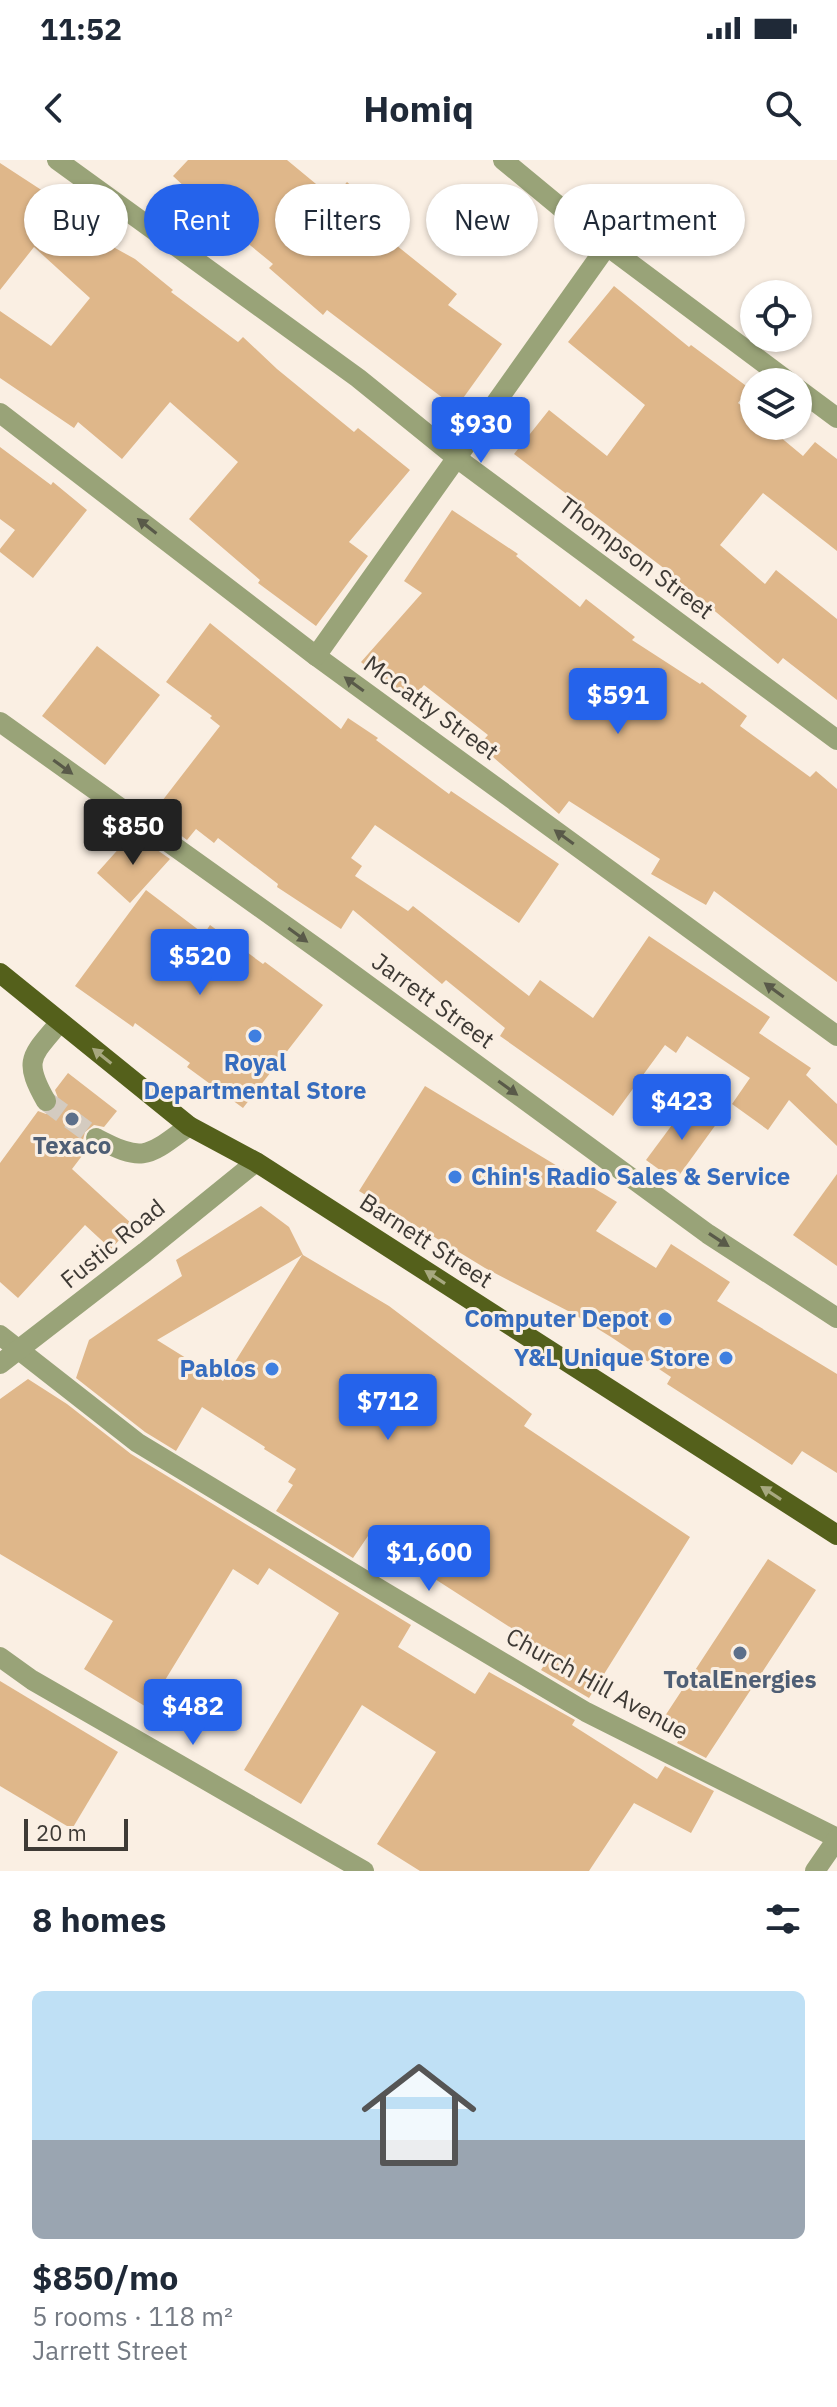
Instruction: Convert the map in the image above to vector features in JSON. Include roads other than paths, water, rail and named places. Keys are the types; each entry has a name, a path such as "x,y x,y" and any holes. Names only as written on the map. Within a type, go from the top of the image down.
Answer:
{"main road":[{"name":"Barnett Street","path":"0,973 189,1126 256,1162 837,1535"}],"street":[{"name":"Thompson Street","path":"57,160 358,378 458,459 837,740"},
{"path":"503,160 554,202"},
{"path":"316,656 600,256"},
{"path":"620,256 770,368"},
{"path":"812,399 837,418"},
{"name":"McCatty Street","path":"0,413 316,656 837,1036"},
{"name":"Jarrett Street","path":"0,722 332,959 708,1234 837,1318"},
{"path":"46,1101 32,1076 34,1053 60,1022"},
{"path":"96,1138 128,1155 155,1151 189,1126"},
{"name":"Fustic Road","path":"0,1364 256,1162"},
{"name":"Church Hill Avenue","path":"0,1335 138,1443 368,1582 586,1712 837,1838"},
{"path":"0,1657 32,1680 364,1871"},
{"path":"815,1871 837,1838"}],"tunnel":[{"path":"46,1101 96,1138"}],"place":[{"name":"Royal Departmental Store","path":"255,1036"},
{"name":"Texaco","path":"72,1119"},
{"name":"Chin's Radio Sales & Service","path":"455,1177"},
{"name":"Computer Depot","path":"665,1319"},
{"name":"Y&L Unique Store","path":"726,1358"},
{"name":"Pablos","path":"272,1369"},
{"name":"TotalEnergies","path":"740,1653"}]}
